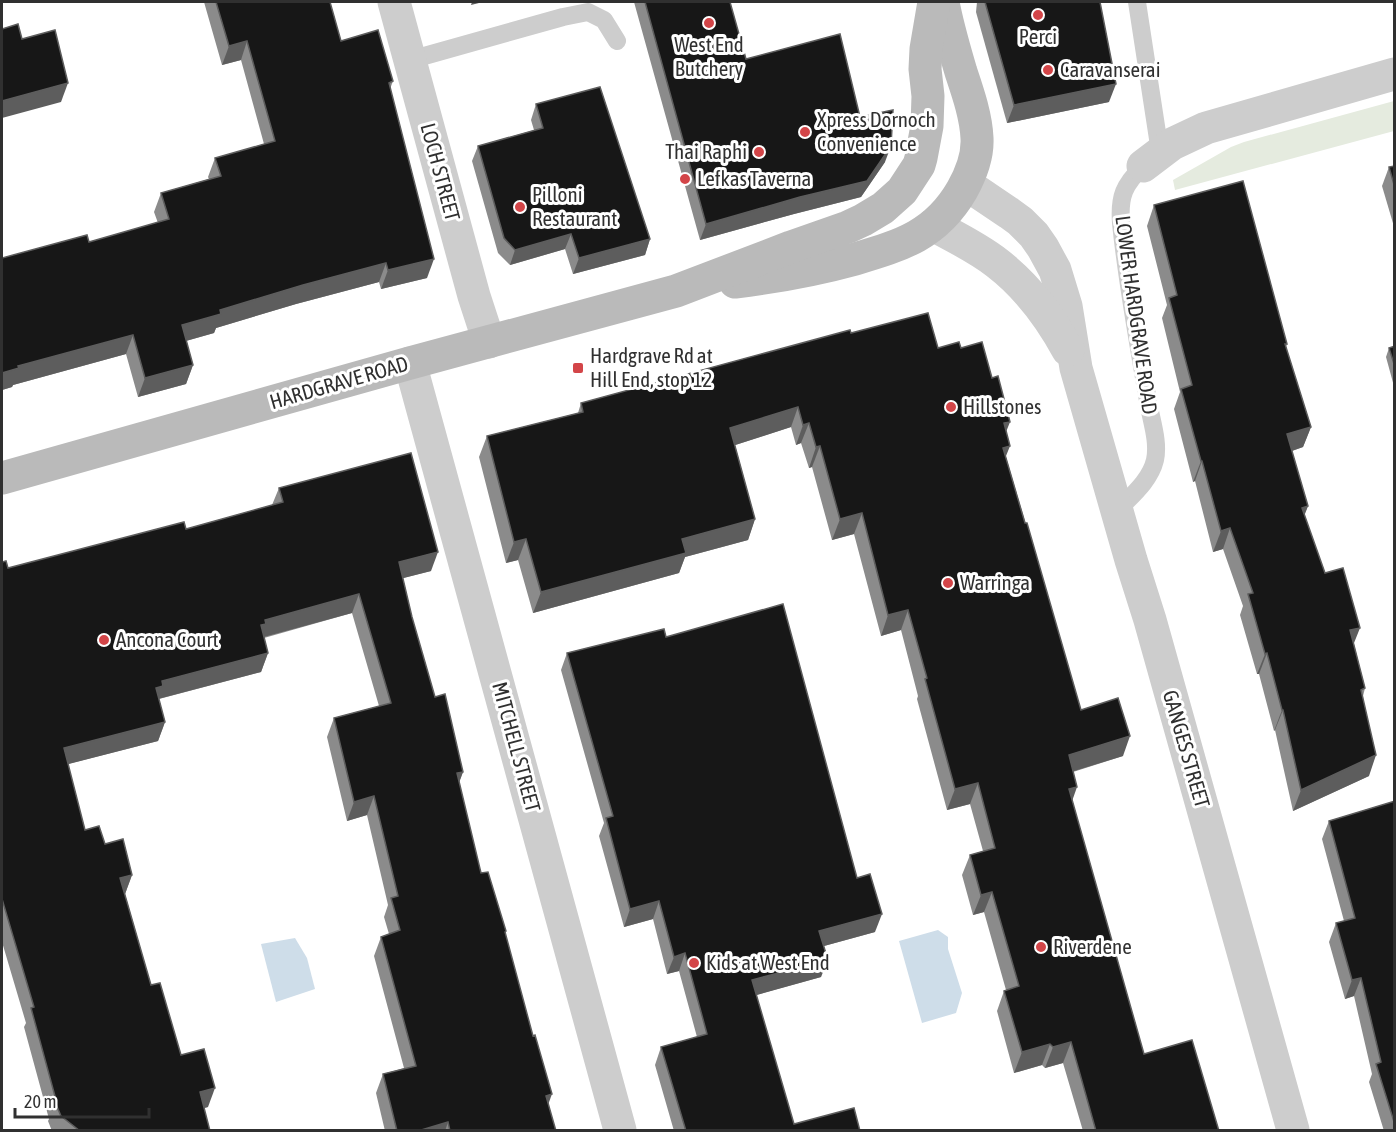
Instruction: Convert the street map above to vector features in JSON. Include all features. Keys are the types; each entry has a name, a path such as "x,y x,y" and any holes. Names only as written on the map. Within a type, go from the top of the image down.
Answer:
{"street":[{"name":"LOCH STREET","path":"394,2 474,296 489,342"},
{"name":"HARDGRAVE ROAD","path":"2,478 676,291 848,227 883,208 902,191 919,165 926,138 928,96 925,58 934,2"},
{"path":"942,2 970,99 977,140 976,156 951,204"},
{"name":"LOWER HARDGRAVE ROAD","path":"1151,159 1193,133 1206,128 1395,74"},
{"name":"GANGES STREET","path":"907,183 951,204 1010,213 1034,235 1050,260 1063,292 1076,368"},
{"name":"GANGES STREET","path":"907,183 951,204 987,256 1018,281 1035,299 1054,325 1076,368 1150,620 1293,1131"},
{"name":"HARDGRAVE ROAD","path":"676,291 822,268 898,245 918,236 951,204"},
{"name":"MITCHELL STREET","path":"410,363 620,1131"}],"lane":[{"path":"1137,2 1151,159"},
{"path":"410,60 588,12 604,20 617,41"},
{"name":"LOWER HARDGRAVE ROAD","path":"1117,511 1149,475 1156,451 1120,223 1123,192 1131,179 1151,159"}],"shaded area":[{"path":"1394,101 1394,131 1175,190 1173,180 1231,147"}],"water":[{"path":"938,930 948,937 948,949 962,993 956,1013 922,1023 899,941"},
{"path":"295,938 307,958 315,989 276,1002 261,944"}],"building":[{"path":"216,2 330,2 341,41 378,30 393,81 389,83 434,259 388,270 386,263 220,310 221,314 182,325 193,365 145,378 133,335 18,366 19,368 2,373 2,258 87,235 89,242 169,219 161,193 221,176 215,158 275,141 247,41 229,46"},
{"path":"645,2 730,2 746,59 840,34 860,117 893,110 891,146 867,181 800,197 706,224"},
{"path":"985,2 1100,2 1116,84 1014,105"},
{"path":"18,24 22,39 55,30 68,83 2,101 2,29"},
{"path":"600,87 650,239 579,258 571,234 515,250 504,238 478,146 543,128 536,104"},
{"path":"1395,166 1395,188 1389,167"},
{"path":"1243,181 1287,344 1285,344 1311,427 1287,434 1308,506 1302,508 1325,573 1343,568 1360,628 1350,630 1365,688 1361,690 1376,755 1301,790 1283,710 1248,594 1253,593 1230,528 1221,531 1181,389 1192,385 1169,298 1177,295 1154,205"},
{"path":"928,313 938,348 959,342 961,348 982,342 992,378 998,376 1010,422 1004,423 1010,446 1003,448 1081,710 1118,698 1130,736 1069,755 1077,787 1069,789 1144,1054 1192,1040 1219,1131 1096,1131 1071,1042 1053,1047 1050,1044 1022,1052 1004,991 1019,986 992,892 981,895 970,855 995,848 978,783 955,789 908,610 888,615 862,513 840,519 820,446 816,447 809,423 803,425 798,407 730,428 755,519 682,539 686,553 541,592 526,539 514,542 487,436 583,412 581,403 850,330 851,333"},
{"path":"1395,346 1395,367 1389,348"},
{"path":"411,453 438,552 399,562 435,697 445,694 463,772 457,773 481,873 488,872 506,931 533,1036 535,1035 552,1094 546,1096 556,1131 450,1131 448,1122 418,1131 397,1131 383,1074 416,1066 381,937 400,930 391,898 398,896 374,796 354,802 334,718 391,703 359,594 265,620 266,624 261,625 268,653 162,681 163,686 156,688 165,722 64,748 85,830 99,826 105,844 123,839 132,875 120,878 151,985 160,983 181,1055 204,1049 215,1088 200,1092 210,1131 80,1131 61,1116 55,1102 31,1008 34,1007 2,899 2,562 6,561 8,568 184,522 186,529 283,502 279,488"},
{"path":"783,604 857,878 870,874 882,914 819,931 828,960 752,980 794,1124 854,1108 860,1131 686,1131 661,1047 707,1034 685,953 674,957 659,901 630,909 606,818 613,816 567,653 664,629 666,637"},
{"path":"1395,801 1395,1125 1376,1064 1381,1062 1361,978 1352,980 1336,923 1355,918 1329,821"}],"place":[{"name":"Perci","path":"1038,15"},
{"name":"West End Butchery","path":"709,23"},
{"name":"Caravanserai","path":"1048,70"},
{"name":"Xpress Dornoch Convenience","path":"805,132"},
{"name":"Thai Raphi","path":"759,152"},
{"name":"Lefkas Taverna","path":"685,179"},
{"name":"Pilloni Restaurant","path":"520,207"},
{"name":"Hardgrave Rd at Hill End, stop 12","path":"578,368"},
{"name":"Hillstones","path":"951,407"},
{"name":"Warringa","path":"948,583"},
{"name":"Ancona Court","path":"104,640"},
{"name":"Riverdene","path":"1041,947"},
{"name":"Kids at West End","path":"694,963"}]}
